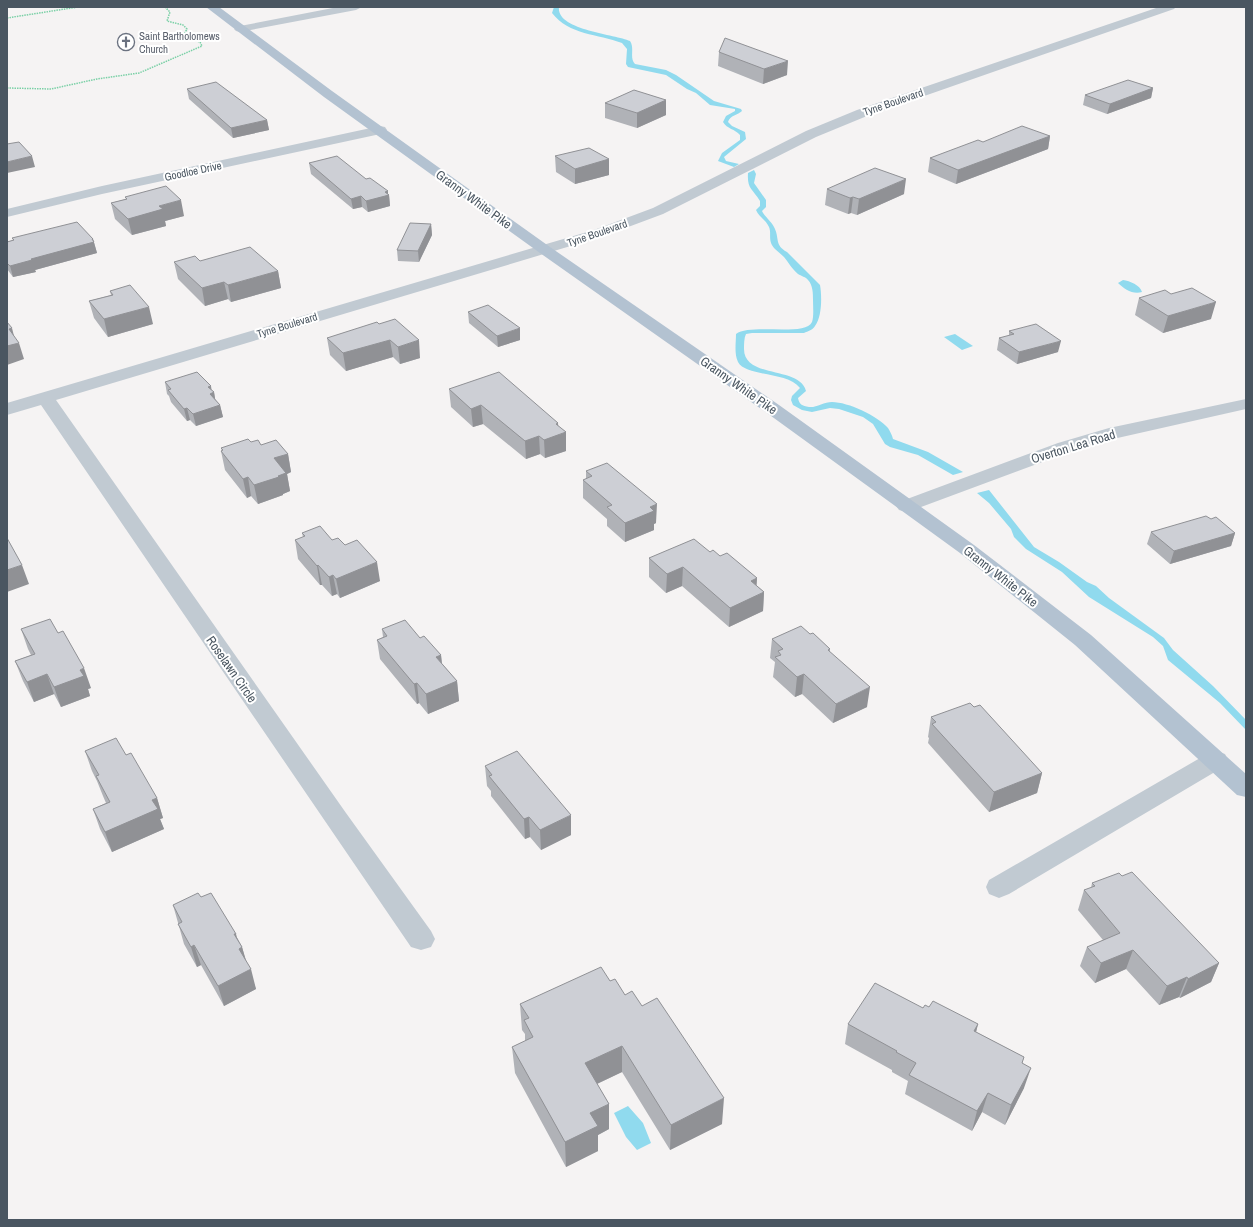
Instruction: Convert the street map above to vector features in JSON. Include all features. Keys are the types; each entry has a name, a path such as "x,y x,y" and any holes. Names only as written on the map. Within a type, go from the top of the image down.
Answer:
{"main road":[{"name":"Granny White Pike","path":"212,7 328,94 545,250 773,409 967,549 1083,640 1246,788"}],"street":[{"path":"240,29 356,7"},
{"name":"Tyne Boulevard","path":"7,409 599,233 658,211 811,134 862,113 1170,7"},
{"name":"Goodloe Drive","path":"7,213 102,190 380,130"},
{"name":"Roselawn Circle","path":"45,398 328,808 421,939"},
{"name":"Overton Lea Road","path":"906,506 1071,445 1134,428 1246,404"},
{"path":"999,887 1216,760"}],"path":[{"path":"7,18 78,7"},
{"path":"7,88 51,89 84,81 139,73 202,46 200,42 183,36 187,29 185,27 167,21 170,12 165,7"}],"water":[{"path":"554,7 559,7 561,15 567,21 576,26 630,41 632,47 632,59 635,64 666,70 676,75 714,101 741,109 742,111 730,118 728,122 732,126 745,132 746,139 724,157 726,161 739,164 734,167 718,161 722,153 740,140 740,135 723,122 726,116 735,111 735,109 710,105 696,93 687,89 666,75 628,67 626,64 627,49 622,43 584,33 567,26 552,13"},
{"path":"754,170 756,174 754,183 766,200 766,207 762,211 776,231 780,247 820,285 821,300 819,317 814,327 809,331 804,333 746,334 744,339 744,349 746,358 753,365 794,378 802,383 806,391 798,398 799,402 803,405 812,407 832,402 846,404 862,410 883,423 889,429 893,439 928,452 963,472 953,475 918,455 890,447 885,444 873,424 863,417 839,409 830,408 812,412 802,410 793,405 791,400 792,396 800,388 794,383 777,376 749,370 742,367 738,362 736,352 736,334 743,331 753,330 799,329 812,322 813,317 813,292 810,282 798,274 773,246 770,240 769,227 756,210 760,206 760,201 748,182 748,173"},
{"path":"1123,280 1129,281 1139,287 1142,292 1135,293 1126,289 1118,283"},
{"path":"955,334 973,346 962,350 944,337"},
{"path":"989,490 1034,547 1059,562 1087,582 1096,586 1109,598 1164,638 1173,650 1213,686 1246,720 1246,730 1220,703 1168,660 1163,646 1153,637 1089,597 1062,572 1026,549 1014,537 1011,529 989,503 977,493"},
{"path":"628,1106 643,1123 651,1143 637,1150 626,1137 614,1113"}],"building":[{"path":"725,38 788,61 764,69 719,52"},
{"path":"1128,80 1153,88 1110,104 1085,95"},
{"path":"216,82 267,120 231,128 187,89"},
{"path":"634,90 666,100 637,113 605,103"},
{"path":"1022,126 1050,136 958,170 930,158 978,140 983,142"},
{"path":"19,142 32,156 7,162 7,144"},
{"path":"589,148 609,159 575,169 555,156"},
{"path":"337,156 366,179 370,178 388,191 385,192 389,195 366,201 361,196 351,199 309,163"},
{"path":"875,168 906,179 859,199 853,197 850,198 827,189"},
{"path":"166,186 181,200 159,206 163,209 128,219 111,203 127,199 125,197"},
{"path":"77,222 94,242 10,266 7,263 7,242 14,240 12,238"},
{"path":"410,223 431,224 418,251 397,250"},
{"path":"250,247 278,271 228,285 224,282 202,288 174,262 195,256 200,261"},
{"path":"130,285 149,307 104,319 89,301 113,295 110,291"},
{"path":"1192,288 1216,302 1168,316 1139,298 1165,290 1171,294"},
{"path":"488,305 520,328 497,336 468,312"},
{"path":"395,319 419,340 398,347 390,340 343,353 327,338 377,322 379,324"},
{"path":"7,322 12,328 9,329 19,343 7,346"},
{"path":"1036,324 1061,341 1019,352 999,338 1014,334 1009,331"},
{"path":"197,372 211,386 208,387 214,392 210,394 220,405 193,414 187,408 184,409 168,390 171,389 165,382"},
{"path":"499,372 558,423 556,424 566,432 544,440 539,436 525,441 481,405 471,409 449,389"},
{"path":"248,439 251,442 258,440 261,445 276,440 288,454 274,458 286,473 278,476 279,477 254,485 248,477 243,479 221,451 223,450 221,448"},
{"path":"607,463 657,504 650,507 654,511 625,523 607,507 612,505 583,480 592,476 586,471"},
{"path":"1206,516 1211,519 1216,517 1235,533 1174,551 1151,532"},
{"path":"320,526 332,540 338,538 345,545 357,540 377,562 336,579 333,575 329,577 318,565 317,566 295,540 305,536 302,533"},
{"path":"7,538 22,565 7,570"},
{"path":"694,539 710,552 713,550 720,556 727,553 757,578 751,581 764,592 730,608 683,567 667,574 649,558"},
{"path":"50,619 58,633 63,631 84,668 80,670 84,676 54,687 47,674 27,682 15,661 35,654 21,629"},
{"path":"405,620 420,638 424,636 441,655 436,657 457,681 426,694 417,683 414,684 377,640 387,636 382,629"},
{"path":"801,626 810,634 813,633 830,649 828,650 870,687 836,704 804,674 797,677 775,657 781,655 778,651 783,649 772,639"},
{"path":"970,703 974,707 980,705 1042,773 994,792 932,724 936,722 931,717"},
{"path":"116,738 126,755 131,753 157,798 152,800 158,809 105,832 93,809 110,802 96,776 99,775 85,751"},
{"path":"517,751 571,815 540,830 529,817 524,819 489,776 492,775 485,766"},
{"path":"1132,872 1219,963 1188,979 1187,977 1167,986 1133,950 1101,963 1087,947 1120,933 1084,890 1095,886 1092,883 1119,873 1122,876"},
{"path":"198,893 201,897 211,893 236,934 234,934 242,947 239,949 251,969 218,986 194,945 191,947 178,924 182,922 173,905"},
{"path":"601,967 610,981 615,979 625,995 632,991 642,1006 657,998 724,1098 671,1125 622,1046 585,1063 609,1104 590,1113 598,1126 565,1142 512,1047 533,1037 524,1020 529,1018 520,1004"},
{"path":"875,983 923,1008 925,1005 929,1007 933,1001 978,1024 974,1031 1024,1057 1022,1063 1031,1068 1011,1105 988,1093 977,1111 909,1075 916,1063 848,1024"}],"place":[{"name":"Saint Bartholomews Church","path":"126,42"}]}
